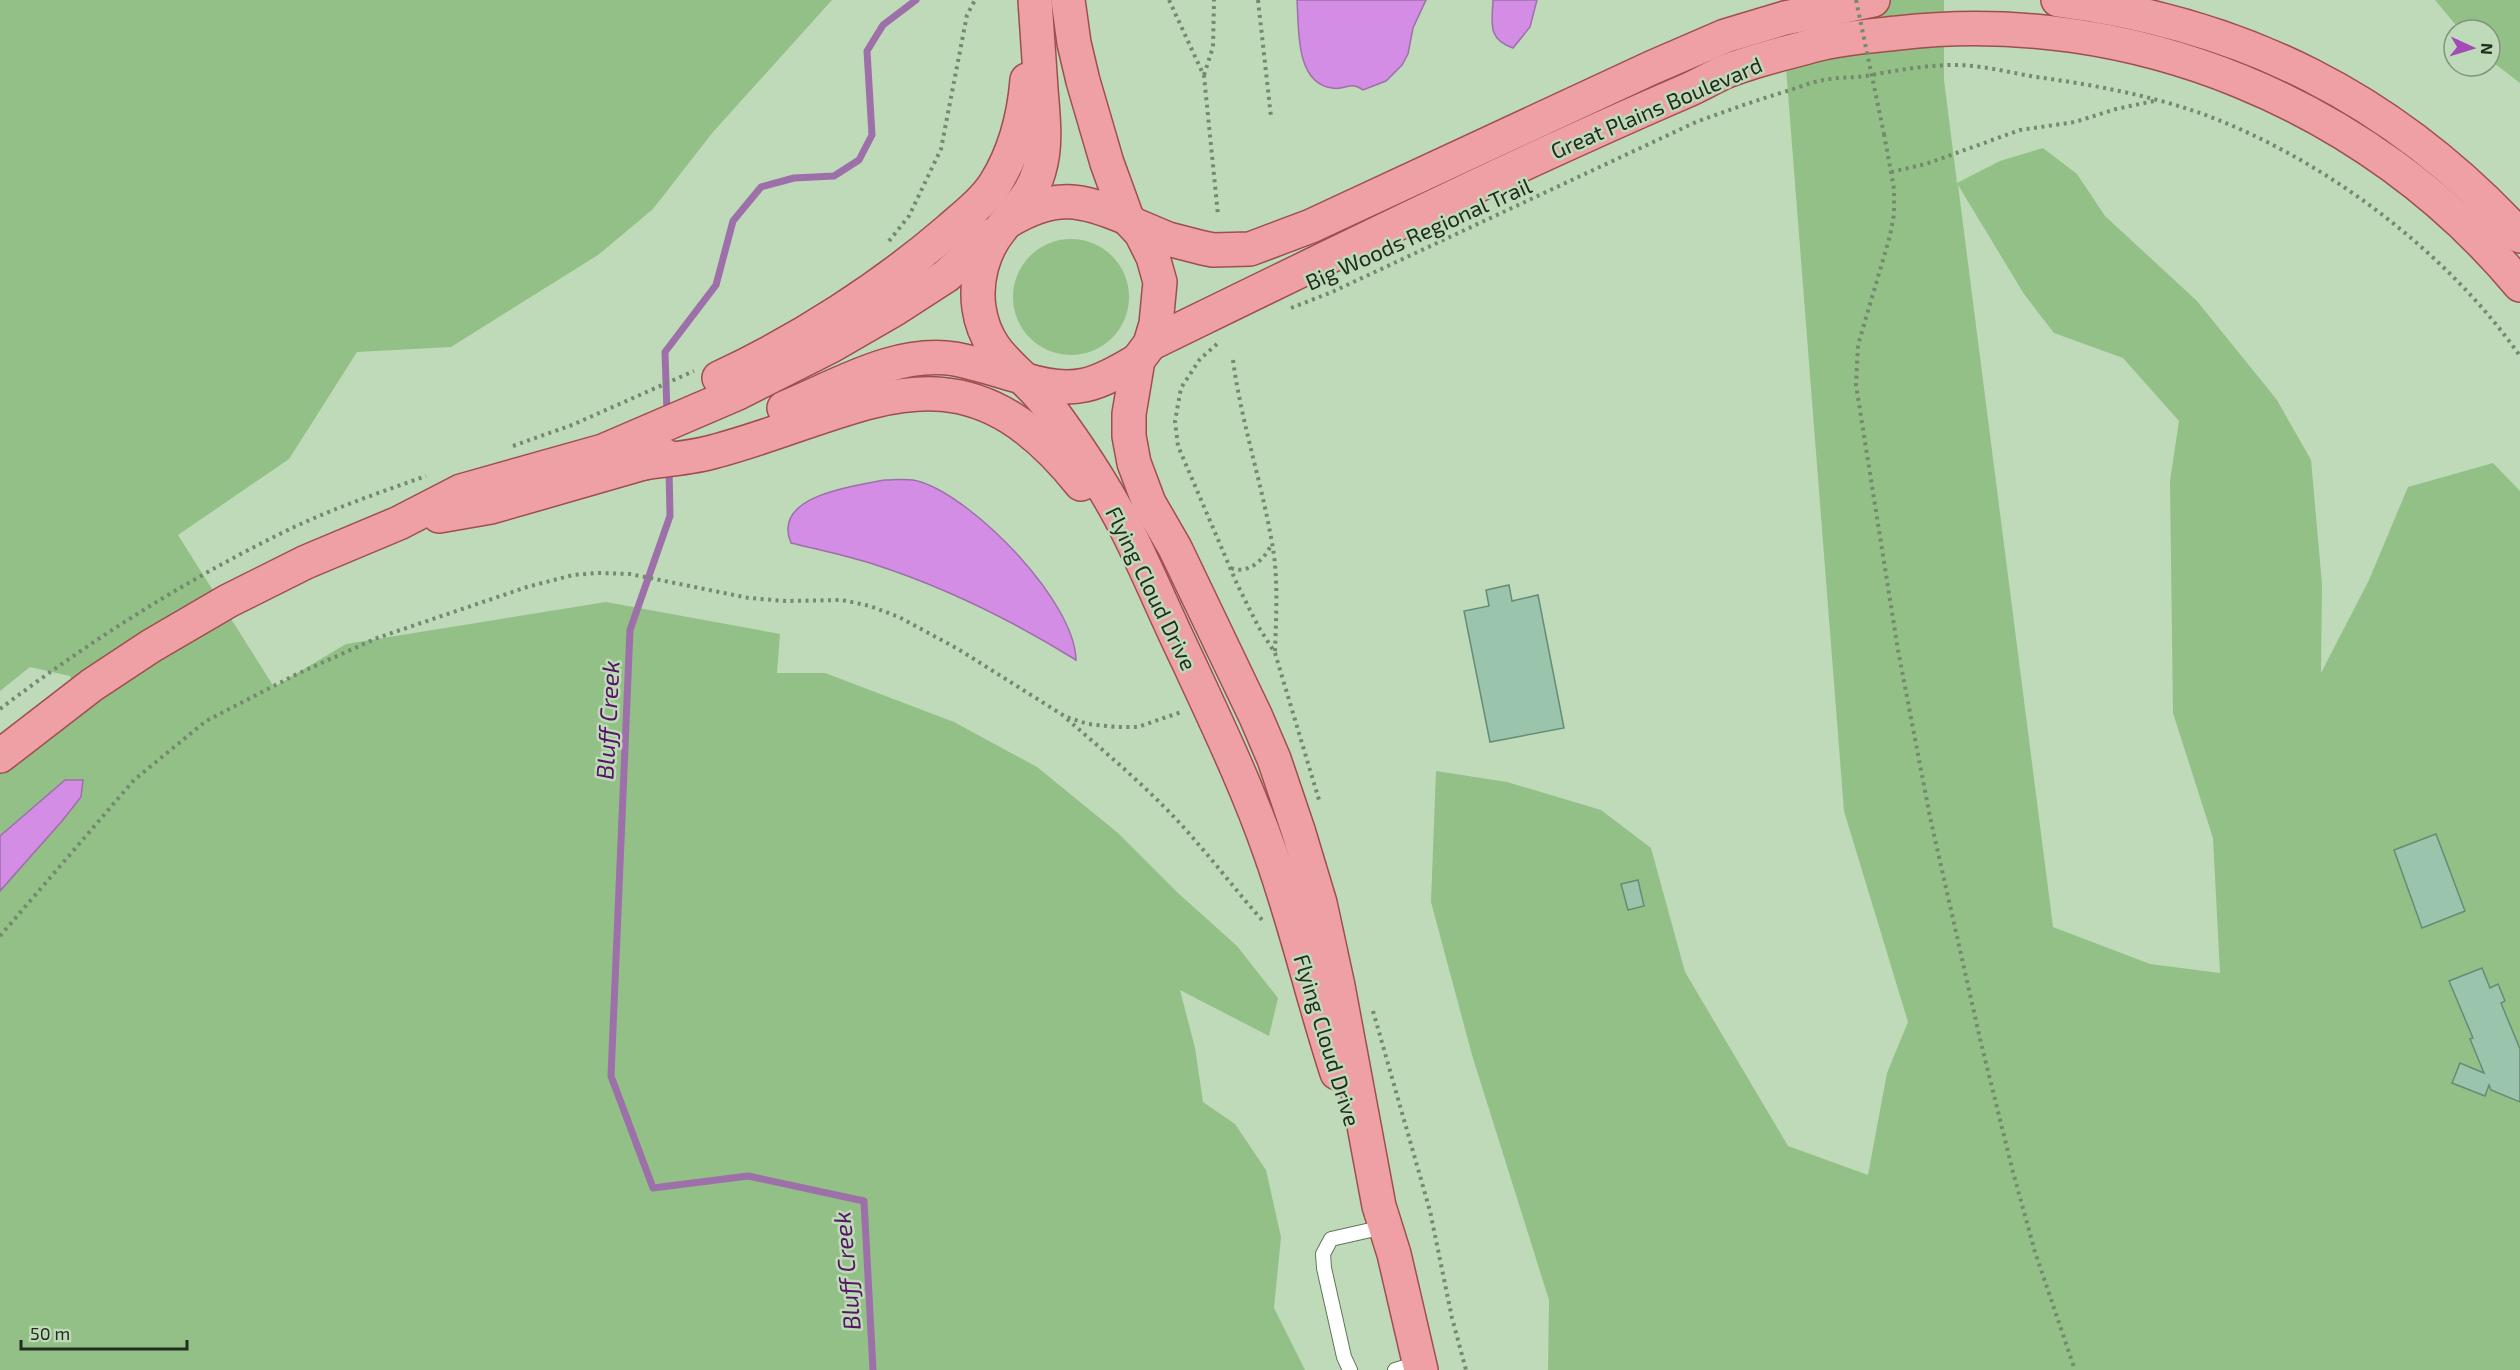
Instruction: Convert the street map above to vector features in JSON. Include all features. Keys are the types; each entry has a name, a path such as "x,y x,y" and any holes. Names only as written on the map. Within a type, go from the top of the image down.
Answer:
{"main road":[{"path":"399,523 491,507 644,463 715,452 742,407 812,327 900,268 972,211 993,186 1006,166 1023,114 1027,81 1022,0"},
{"name":"Flying Cloud Drive","path":"1035,0 1044,145 1034,184 989,245 981,268 979,308 986,335 1005,363 1047,404 1087,463 1127,530 1240,775 1271,854 1287,903 1319,1017 1394,1254 1412,1368"},
{"name":"Flying Cloud Drive","path":"1068,0 1074,43 1083,81 1107,163 1131,222 1153,257 1160,282 1156,324 1144,352 1129,414 1129,436 1134,463 1149,503 1175,548 1256,717 1298,830 1320,903 1382,1216"},
{"name":"Great Plains Boulevard","path":"1131,222 1168,239 1203,248 1250,249 1311,226 1640,73 1725,36 1785,18 1873,0"},
{"path":"2058,0 2106,6 2194,29 2246,47 2328,82 2361,102 2418,143 2474,189 2520,236"},
{"name":"Great Plains Boulevard","path":"1144,352 1414,215 1730,70 1818,45 1944,28 2033,31 2124,45 2202,68 2273,94 2318,117 2393,164 2479,240 2520,285"},
{"path":"742,407 831,346 896,309 946,276 1005,224 1031,208 1064,201 1098,206 1131,222"},
{"path":"0,756 92,685 151,646 228,601 306,562 399,523 461,491 901,361 956,359 1059,388 1086,387 1115,375 1144,352"},
{"path":"742,407 878,399 909,393 932,392 958,396 998,410 1044,443 1096,504 1187,660"}],"lane":[{"path":"1350,1370 1344,1357 1324,1268 1323,1254 1331,1239 1382,1216"}],"path":[{"path":"883,248 909,216 941,149 967,15 975,0"},
{"path":"1169,0 1204,75 1218,215"},
{"path":"1204,75 1213,47 1214,0"},
{"path":"1258,0 1271,117"},
{"path":"1856,0 1894,189 1893,223 1858,345 1856,385 1898,650 1935,840 2013,1172 2035,1252 2075,1370"},
{"name":"Big Woods Regional Trail","path":"1289,309 1332,292 1696,122 1745,103 1823,80 1912,67 1960,66 2075,82 2196,112 2246,133 2340,184 2424,248 2469,294 2520,356"},
{"path":"1891,172 1926,164 2020,130 2075,122 2116,109 2155,101"},
{"path":"1221,341 1200,359 1186,378 1178,399 1176,428 1181,457 1258,626 1275,653 1322,810"},
{"path":"1233,360 1240,411 1272,544 1276,589 1275,653"},
{"path":"1231,568 1243,570 1257,563 1266,555 1272,544"},
{"path":"0,936 134,780 206,721 295,675 377,638 526,587 573,575 598,573 630,574 749,598 786,601 842,600 870,606 899,617 958,649 1064,716 1142,785 1172,815 1266,925"},
{"path":"1064,716 1097,725 1138,727 1207,701"},
{"path":"1371,1004 1430,1211 1452,1318 1466,1370"}],"green space":[{"path":"0,0 832,0 713,132 653,209 598,255 451,347 357,352 289,459 178,535 274,687 346,644 606,602 780,634 777,673 825,673 954,722 1037,767 1118,833 1178,893 1237,946 1278,998 1269,1036 1180,990 1195,1048 1203,1102 1235,1124 1266,1170 1281,1237 1274,1308 1305,1370 0,1370"},
{"path":"1805,0 1944,0 1944,80 1957,183 2000,161 2043,148 2077,174 2105,216 2197,301 2277,400 2311,460 2322,584 2321,673 2369,580 2408,487 2493,463 2520,491 2520,1370 1548,1370 1549,1300 1472,1055 1431,902 1436,771 1507,782 1601,810 1651,848 1685,972 1788,1146 1868,1175 1887,1073 1908,1022 1844,811 1784,42 1809,48","holes":["1958,185 2024,294 2054,333 2123,358 2179,421 2170,481 2173,713 2213,838 2220,973 2150,964 2053,927"]},
{"path":"2435,0 2520,0 2520,83 2502,69 2502,18 2450,18"},
{"path":"1071,239 1093,243 1112,256 1125,275 1129,297 1125,319 1112,338 1093,351 1071,355 1049,351 1030,338 1017,319 1013,297 1017,275 1030,256 1049,243"}],"shaded area":[{"path":"1297,0 1426,0 1413,28 1408,54 1402,65 1386,81 1363,90 1354,86 1332,88 1320,84 1311,76 1301,53"},
{"path":"1493,0 1537,0 1530,27 1513,48 1495,35 1492,23"},
{"path":"885,480 917,481 943,492 994,531 1019,556 1059,610 1071,636 1076,660 1004,619 928,584 866,562 791,543 788,527 793,514 804,504 836,490"},
{"path":"65,780 83,780 81,797 0,891 0,836"}],"pier":[{"path":"30,667 70,676 72,681 0,761 0,691"}],"building":[{"path":"1509,585 1512,601 1538,595 1564,728 1490,742 1464,611 1489,606 1486,590"},
{"path":"2436,834 2465,911 2422,928 2394,850"},
{"path":"1638,880 1644,906 1628,910 1621,884"},
{"path":"2482,968 2490,988 2498,984 2505,1001 2501,1003 2520,1049 2520,1102 2491,1090 2489,1085 2485,1096 2452,1083 2460,1063 2484,1073 2470,1039 2473,1038 2449,981"}],"waterway":[{"name":"Bluff Creek","path":"667,413 665,352 716,285 733,221 761,187 794,178 834,176 859,160 872,135 867,51 883,25 916,0"},
{"name":"Bluff Creek","path":"669,469 670,516 630,630 611,1076 653,1188 748,1176 864,1201 873,1370"}]}
